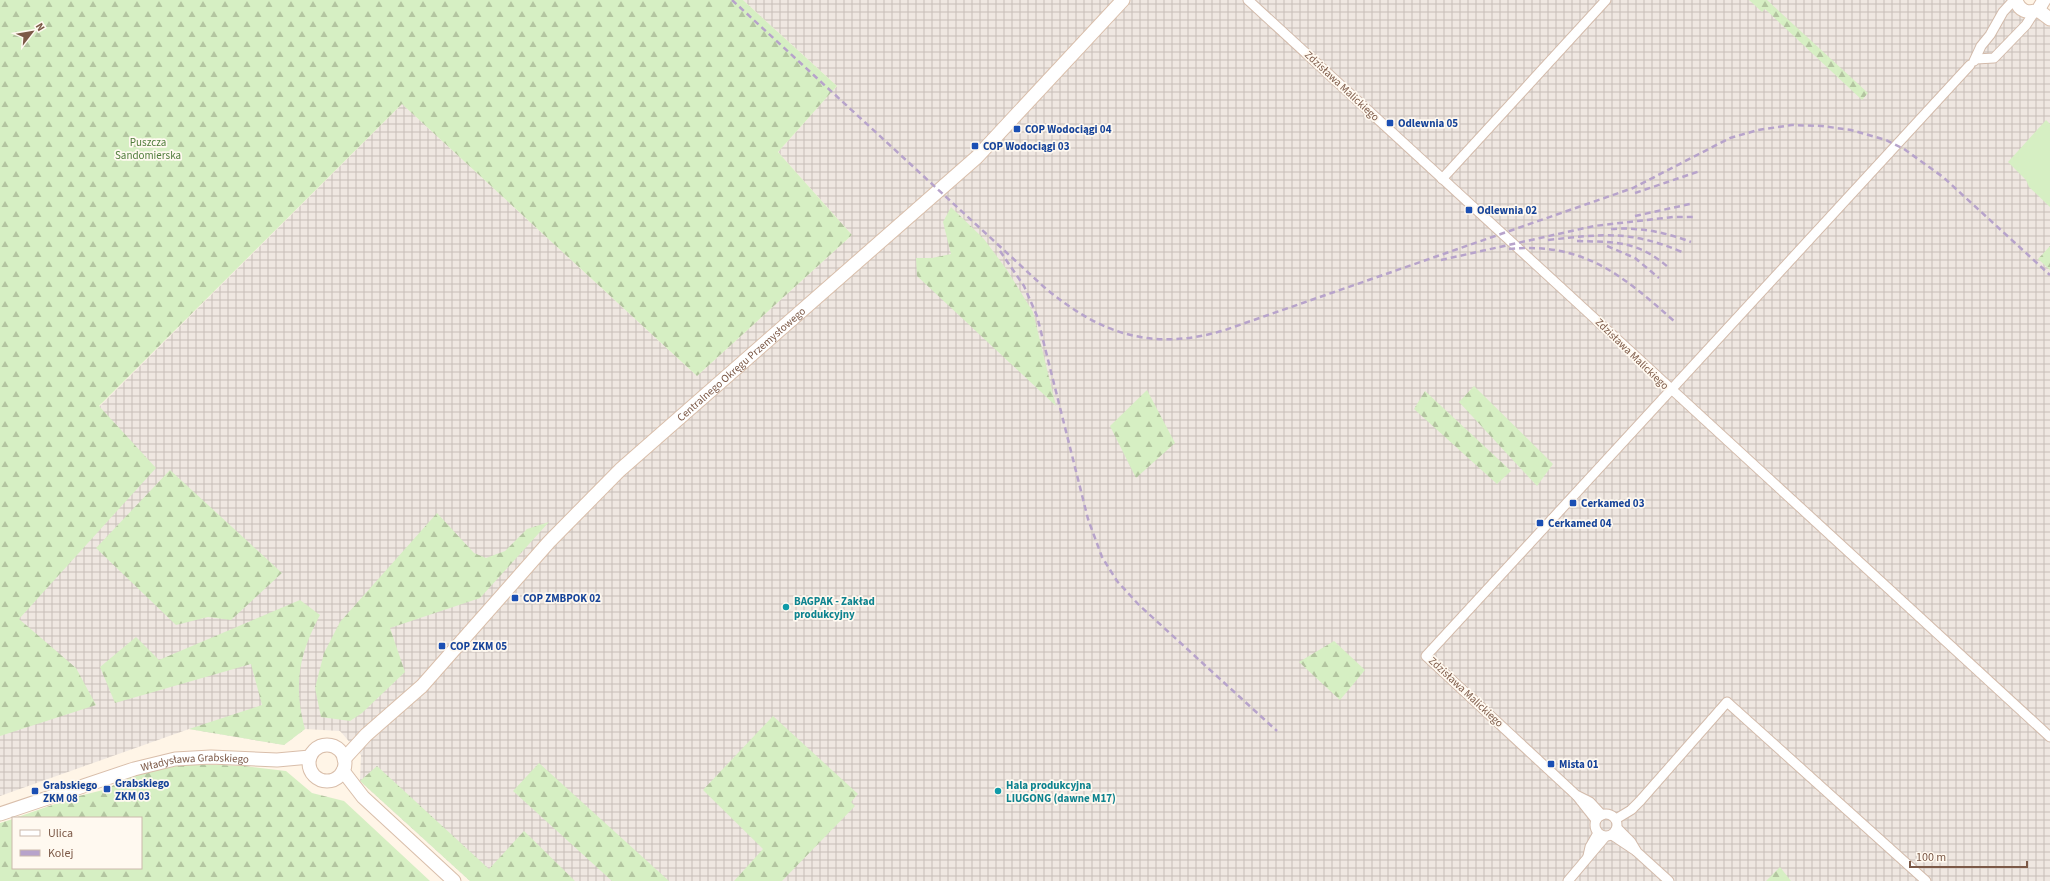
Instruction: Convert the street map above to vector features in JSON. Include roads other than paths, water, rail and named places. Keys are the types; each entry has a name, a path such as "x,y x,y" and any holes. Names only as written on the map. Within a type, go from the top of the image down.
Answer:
{"street":[{"name":"Centralnego Okręgu Przemysłowego","path":"340,764 366,735 422,686 550,542 620,470 977,157 1123,0"},
{"name":"Zdzisława Malickiego","path":"1248,0 1672,389 1426,656 1599,818"},
{"path":"1442,178 1606,0"},
{"path":"2042,7 2029,12 2021,9 2015,0 2004,10 1990,35 1981,46 1973,62 1672,389 2050,737"},
{"path":"2042,7 2050,19"},
{"path":"1973,62 1994,58 2042,7"},
{"path":"1568,881 1610,830 1640,801 1727,702 1926,881"},
{"path":"340,764 331,781 320,780 315,777 309,762 316,749 322,746 327,746 340,764 363,797 454,881"},
{"name":"Władysława Grabskiego","path":"0,814 152,763 194,757 309,762"},
{"path":"1610,830 1608,814 1599,818 1595,827 1610,830 1631,842 1637,852 1669,881"}],"railway":[{"path":"732,0 1044,287 1086,317 1107,327 1128,334 1150,338 1174,339 1199,336 1225,330 1633,188 1730,138 1758,130 1792,125 1822,126 1851,130 1886,140 1904,149 1943,177 2050,275"},
{"path":"1635,193 1700,171"},
{"path":"1635,216 1690,204"},
{"path":"1441,260 1594,226 1673,217 1696,217"},
{"path":"1611,229 1652,231 1671,235 1691,242"},
{"path":"1548,240 1601,235 1631,237 1647,240 1682,252"},
{"path":"1577,241 1615,243 1637,248 1658,259 1669,268"},
{"path":"1607,246 1635,258 1659,278"},
{"path":"1509,249 1535,248 1559,251 1600,265 1637,289 1674,321"},
{"path":"1000,251 1024,286 1037,316 1088,519 1102,557 1117,581 1139,605 1277,731"}],"place":[{"name":"Odlewnia 05","path":"1390,123"},
{"name":"COP Wodociągi 04","path":"1017,129"},
{"name":"COP Wodociągi 03","path":"975,146"},
{"name":"Odlewnia 02","path":"1469,210"},
{"name":"Cerkamed 03","path":"1573,503"},
{"name":"Cerkamed 04","path":"1540,523"},
{"name":"COP ZMBPOK 02","path":"515,598"},
{"name":"BAGPAK - Zakład produkcyjny","path":"786,607"},
{"name":"COP ZKM 05","path":"442,646"},
{"name":"Mista 01","path":"1551,764"},
{"name":"Grabskiego ZKM 03","path":"107,789"},
{"name":"Grabskiego ZKM 08","path":"35,791"},
{"name":"Hala produkcyjna LIUGONG (dawne M17)","path":"998,791"}],"park label":[{"name":"Puszcza Sandomierska","path":"148,148"}]}
